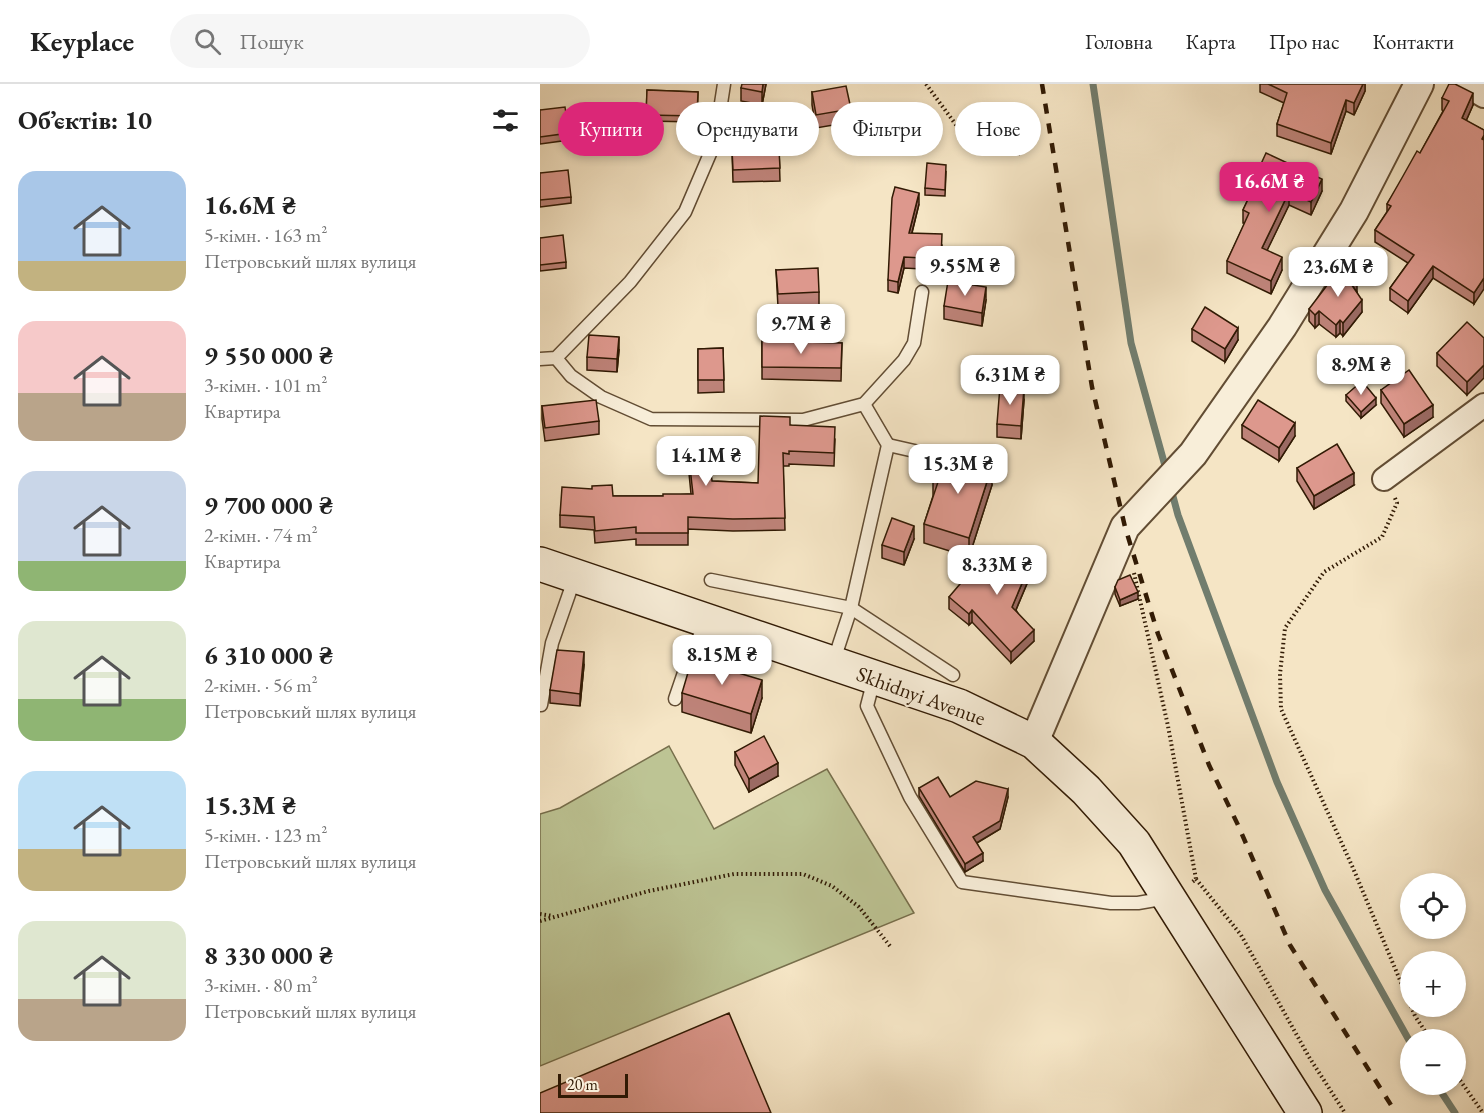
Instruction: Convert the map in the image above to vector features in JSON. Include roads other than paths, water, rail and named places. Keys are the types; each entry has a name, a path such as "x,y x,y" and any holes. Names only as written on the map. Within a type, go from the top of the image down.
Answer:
{"main road":[{"name":"Skhidnyi Avenue","path":"540,564 959,706 1034,742 1086,790 1134,843 1305,1113"}],"street":[{"path":"1034,742 1125,527 1193,454 1282,327 1354,211 1419,84"},
{"path":"1464,84 1484,96"},
{"path":"1384,479 1484,405"}],"lane":[{"path":"540,359 556,358 630,282 685,212 715,142 724,84"},
{"path":"556,358 571,376 601,397 651,418 803,420 864,404 904,360 914,344 922,292"},
{"path":"833,664 852,608 888,445 864,404"},
{"path":"888,445 954,460"},
{"path":"541,705 552,643 575,576"},
{"path":"711,580 852,608 953,675"},
{"path":"675,699 706,621"},
{"path":"874,678 867,706 910,798 962,882 1111,903 1138,903 1169,898"}],"waterway":[{"path":"1093,84 1131,343 1167,473"},
{"path":"1171,489 1178,515 1277,782 1325,890 1403,1029"},
{"path":"1443,1095 1455,1113"}],"railway":[{"path":"1042,84 1092,387 1125,527 1158,634 1209,765 1238,825 1290,945 1396,1113"}]}
